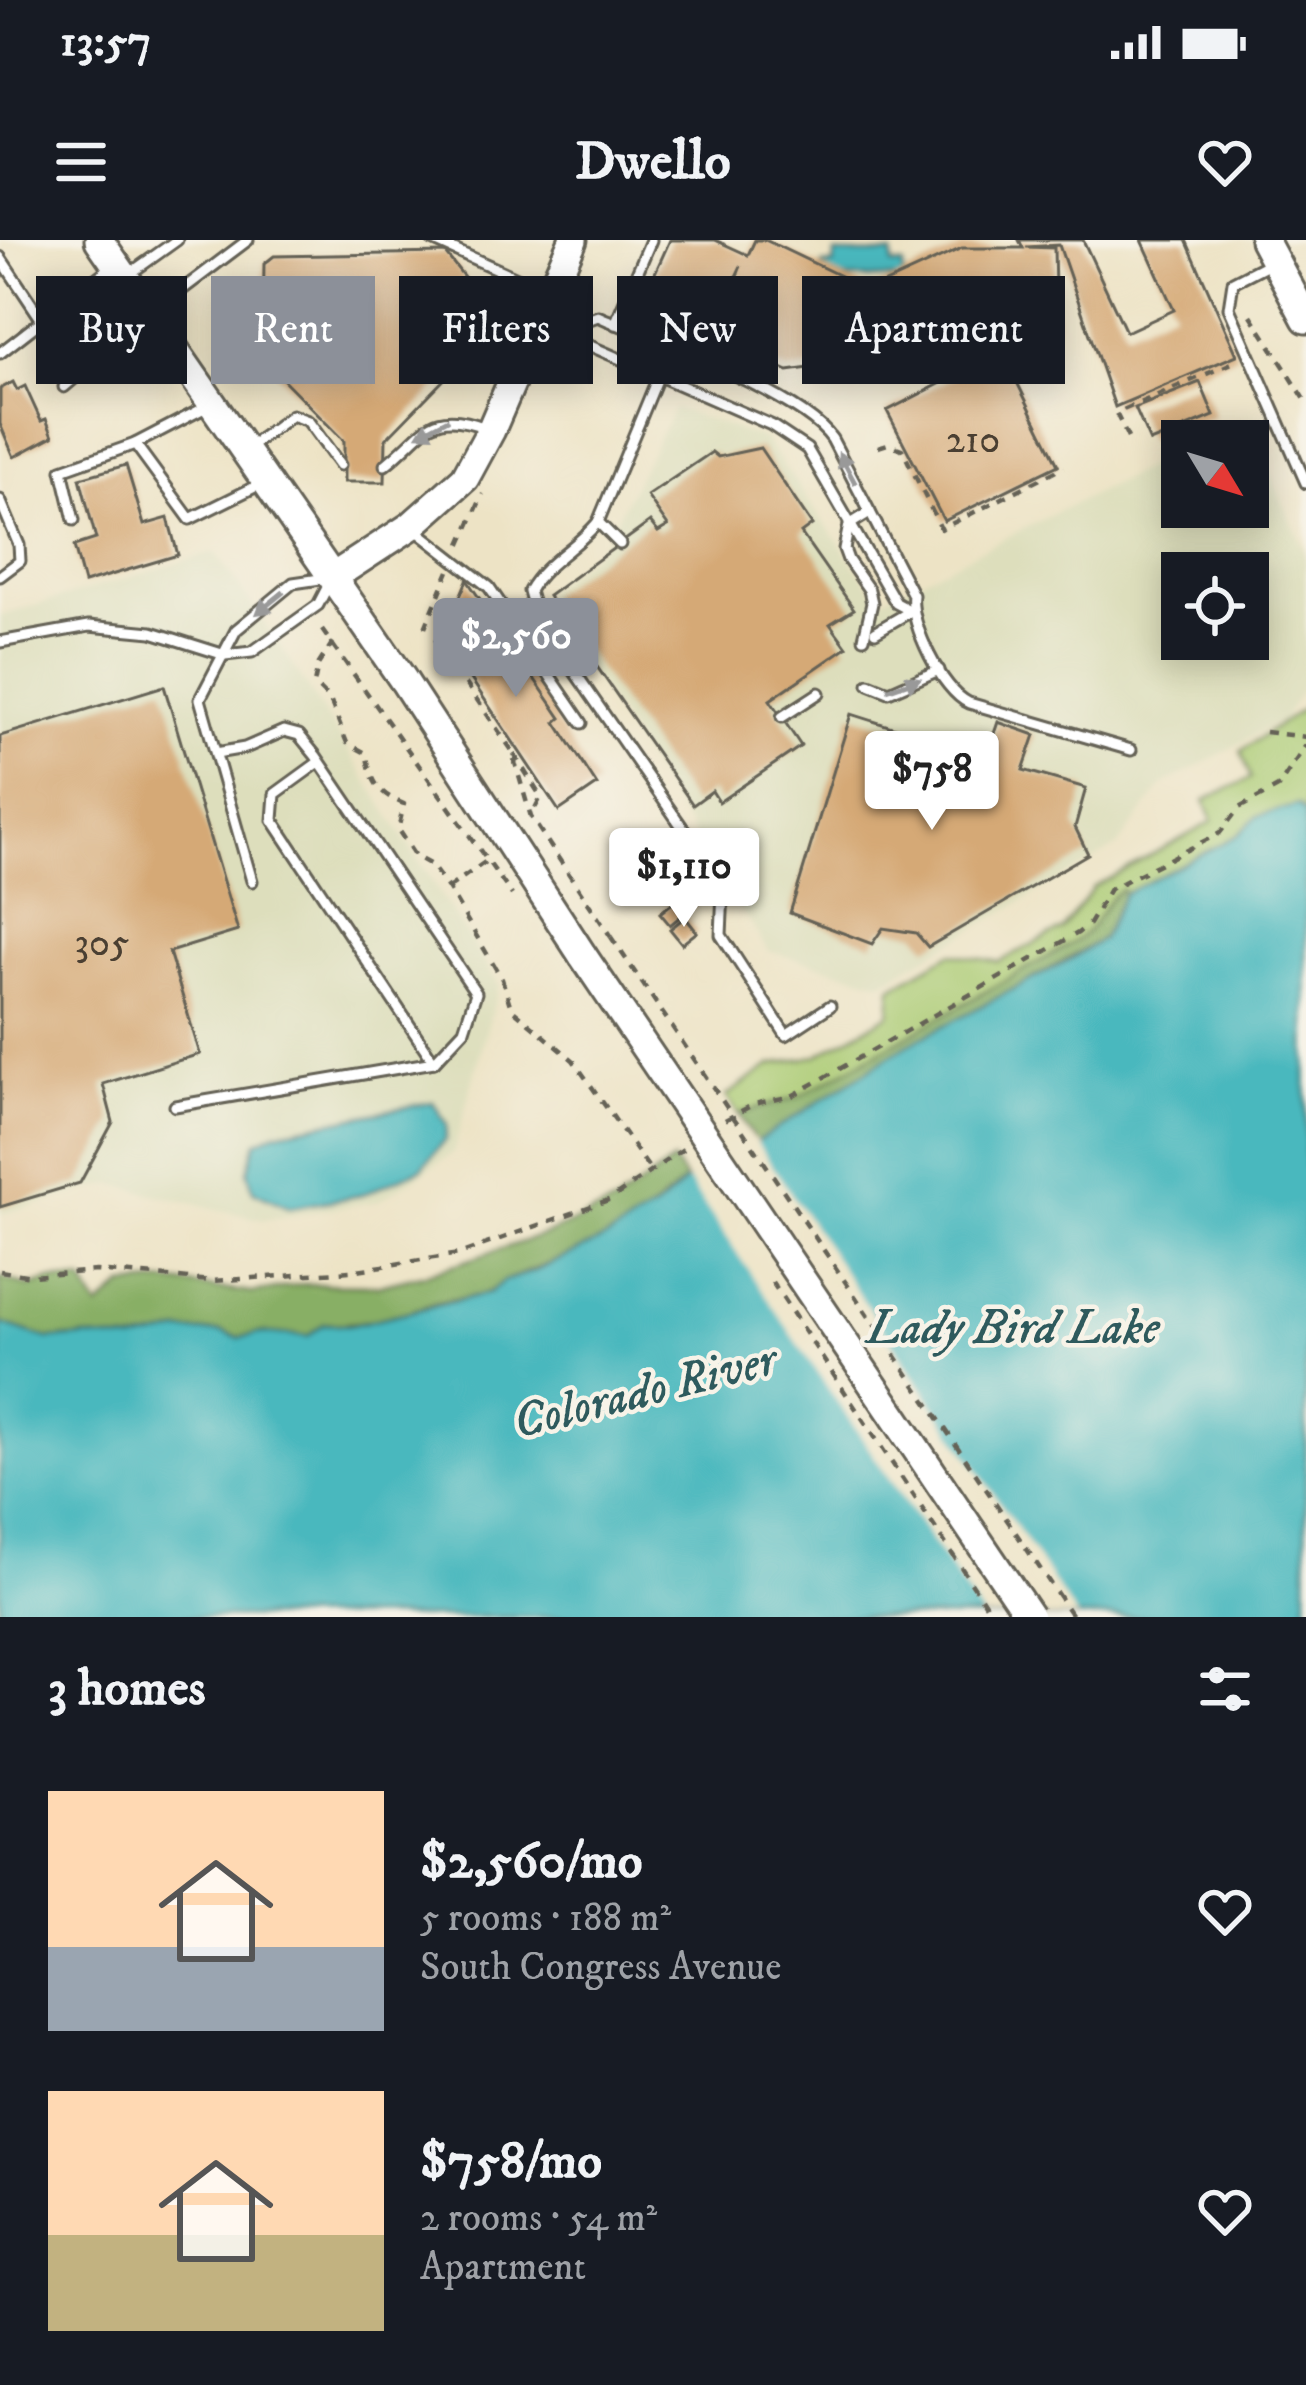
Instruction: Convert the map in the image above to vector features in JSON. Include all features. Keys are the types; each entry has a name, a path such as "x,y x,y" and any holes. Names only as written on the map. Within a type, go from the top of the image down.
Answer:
{"main road":[{"path":"99,240 123,276"},
{"path":"558,276 573,240"},
{"path":"1269,250 1306,319"},
{"path":"187,368 333,577 1030,1617"},
{"path":"333,577 411,526 465,478 511,384"}],"lane":[{"path":"112,276 177,240"},
{"path":"187,286 248,240"},
{"path":"432,240 461,245 509,276"},
{"path":"593,318 615,324 651,240"},
{"path":"1269,250 1233,282 1229,308 1306,483"},
{"path":"0,257 36,311"},
{"path":"0,353 36,325"},
{"path":"64,387 68,384"},
{"path":"654,384 598,522 581,544 539,573 529,591 536,616 687,835 725,847 721,935 786,1035 830,1006"},
{"path":"678,384 771,425 805,448 896,603 911,611"},
{"path":"748,384 800,408 825,428 913,595 911,611 951,693 969,703 1131,750"},
{"path":"74,520 62,470 135,444 212,404"},
{"path":"245,450 292,415 308,421 340,465"},
{"path":"385,465 421,430 441,419 454,417 491,430"},
{"path":"805,448 825,428"},
{"path":"135,444 190,519 266,482"},
{"path":"0,500 19,545 20,560 0,576"},
{"path":"870,512 849,525 844,549 872,603 870,635 911,611"},
{"path":"598,522 620,544"},
{"path":"411,526 489,587 582,723"},
{"path":"252,881 200,699 236,630 293,583 333,577"},
{"path":"0,642 88,626 152,632 225,655 252,652 318,605 333,577"},
{"path":"869,683 889,692 939,670"},
{"path":"782,717 819,693"},
{"path":"175,1106 434,1062 464,1030 476,993 299,735 284,731 245,748 216,753"},
{"path":"611,754 625,744"},
{"path":"319,762 274,794 273,820 434,1062"}],"path":[{"path":"1253,318 1306,401"},
{"path":"1128,438 1116,413 1244,358"},
{"path":"878,447 888,444 902,449 941,529 1064,467"},
{"path":"425,628 486,487"},
{"path":"322,630 513,896"},
{"path":"435,639 541,797 531,817"},
{"path":"333,642 318,665 314,684 330,700 346,743 366,753 373,785 404,804 398,830 415,856 431,865 448,888 502,979 511,1008 573,1060 651,1172"},
{"path":"1265,732 1306,737"},
{"path":"511,749 531,817 1073,1617"},
{"path":"448,888 488,860"},
{"path":"681,1145 694,1165"},
{"path":"772,1283 994,1617"}],"shaded area":[{"path":"674,408 764,439 880,600 1161,460 1161,528 1269,528 1269,470 1306,554 1306,684 1282,720 1162,786 1118,846 882,982 768,951 545,601 546,591 602,546"},
{"path":"215,552 499,985 453,1153 379,1201 263,1220 111,1184 0,1214 0,616"}],"green space":[{"path":"1306,706 1306,815 1124,894 1071,959 758,1143 726,1096 771,1065 816,1056 890,1014 892,987 951,953 999,962 1062,929 1094,887 1213,821 1205,800 1251,778 1241,751"},
{"path":"1122,889 1124,894 1102,939 907,1045 756,1142 738,1114 798,1097 1074,942"},
{"path":"673,1161 686,1181 642,1217 589,1246 479,1295 379,1319 324,1324 309,1336 262,1333 239,1338 222,1332 180,1332 134,1342 48,1339 0,1323 0,1277 29,1287 52,1280 83,1281 98,1308 124,1286 165,1282 253,1293 304,1284 379,1285 426,1274 549,1233 615,1204"}],"water":[{"path":"835,254 892,254 892,265 903,265 903,276 823,276 823,265 834,265"},
{"name":"Lady Bird Lake","path":"1298,805 1306,814 1306,1610 1282,1617 0,1617 0,1323 48,1339 134,1342 180,1332 222,1332 239,1338 262,1333 308,1336 324,1324 352,1325 489,1293 503,1281 611,1236 661,1204 686,1181 907,1045 1071,959 1102,939 1124,894 1238,835 1257,816"},
{"path":"433,1102 447,1125 445,1140 422,1168 362,1195 290,1208 253,1191 248,1172 256,1142 276,1132"}],"pier":[{"path":"753,1137 1077,1617 983,1617 684,1175"}],"building":[{"path":"670,240 715,240 748,255 755,240 765,240 841,276 802,276 802,369 788,371 778,367 778,276 737,276 741,266 736,276 654,276"},
{"path":"1019,240 1083,240 1126,332 1174,310 1142,240 1186,240 1237,355 1115,407 1059,245 1026,247 1054,248 1055,276 901,276 962,248 1023,248"},
{"path":"445,253 463,276 399,276 399,384 440,384 386,439 385,482 344,482 344,441 288,384 375,384 375,276 264,276 264,264 274,256"},
{"path":"13,382 17,390 25,386 53,436 14,457 0,424 0,389"},
{"path":"1200,382 1214,416 1161,420 1161,438 1150,442 1135,408"},
{"path":"940,384 1018,384 1058,465 944,521 887,411"},
{"path":"760,448 812,525 801,533 854,609 830,624 847,647 770,700 801,746 719,802 712,791 693,805 548,596 650,522 658,532 668,526 647,496 712,452 718,457"},
{"path":"126,465 144,525 168,518 178,555 84,583 74,546 96,539 80,478"},
{"path":"467,580 561,718 556,722 597,785 559,811 443,637"},
{"path":"164,686 238,931 169,952 200,1054 103,1084 113,1122 80,1183 0,1207 0,736"},
{"path":"851,714 986,757 998,722 1035,735 1023,770 1086,788 1075,827 1088,854 928,947 916,933 883,928 872,944 790,913"},
{"path":"698,882 708,894 670,925 660,913"},
{"path":"685,917 697,932 682,944 670,929"}],"water label":[{"name":"Colorado River","path":"644,1389"}]}
